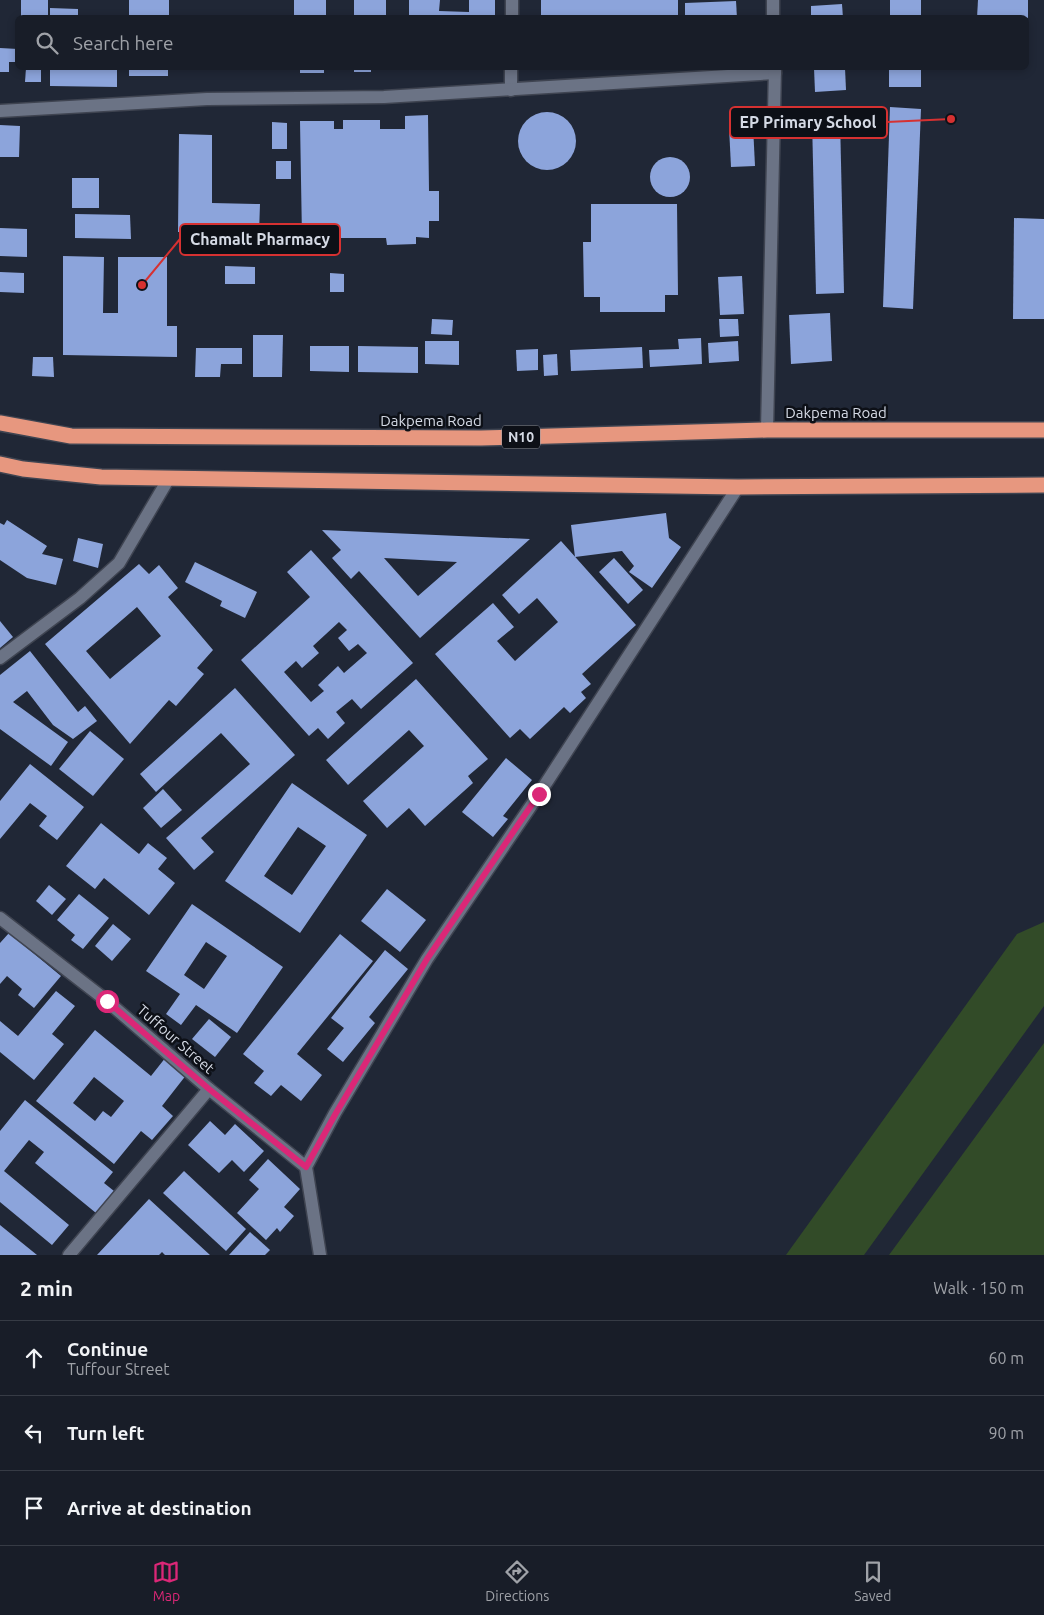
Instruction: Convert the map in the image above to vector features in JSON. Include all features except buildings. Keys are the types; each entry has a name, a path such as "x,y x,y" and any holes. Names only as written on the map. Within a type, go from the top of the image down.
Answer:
{"highway":[{"name":"Dakpema Road","path":"0,422 71,436 481,438 767,430 1044,430"},
{"path":"0,464 23,469 101,477 738,487 1044,485"}],"street":[{"path":"512,0 512,15"},
{"path":"773,0 773,15"},
{"path":"511,70 511,90"},
{"path":"0,111 207,99 384,97 511,90 775,70 767,430"},
{"path":"0,658 80,598 119,563 169,478"},
{"path":"320,1255 306,1167 427,959 539,794 738,487"},
{"name":"Tuffour Street","path":"0,918 107,1001 209,1089 306,1167"},
{"path":"68,1255 209,1089"}],"green space":[{"path":"1044,922 1044,1006 864,1255 786,1255 1017,934"},
{"path":"1044,1043 1044,1255 889,1255"}],"place":[{"name":"EP Primary School","path":"951,119"},
{"name":"Chamalt Pharmacy","path":"142,285"}],"route":[{"path":"107,1001 209,1089 306,1167 427,959 539,794"}]}
